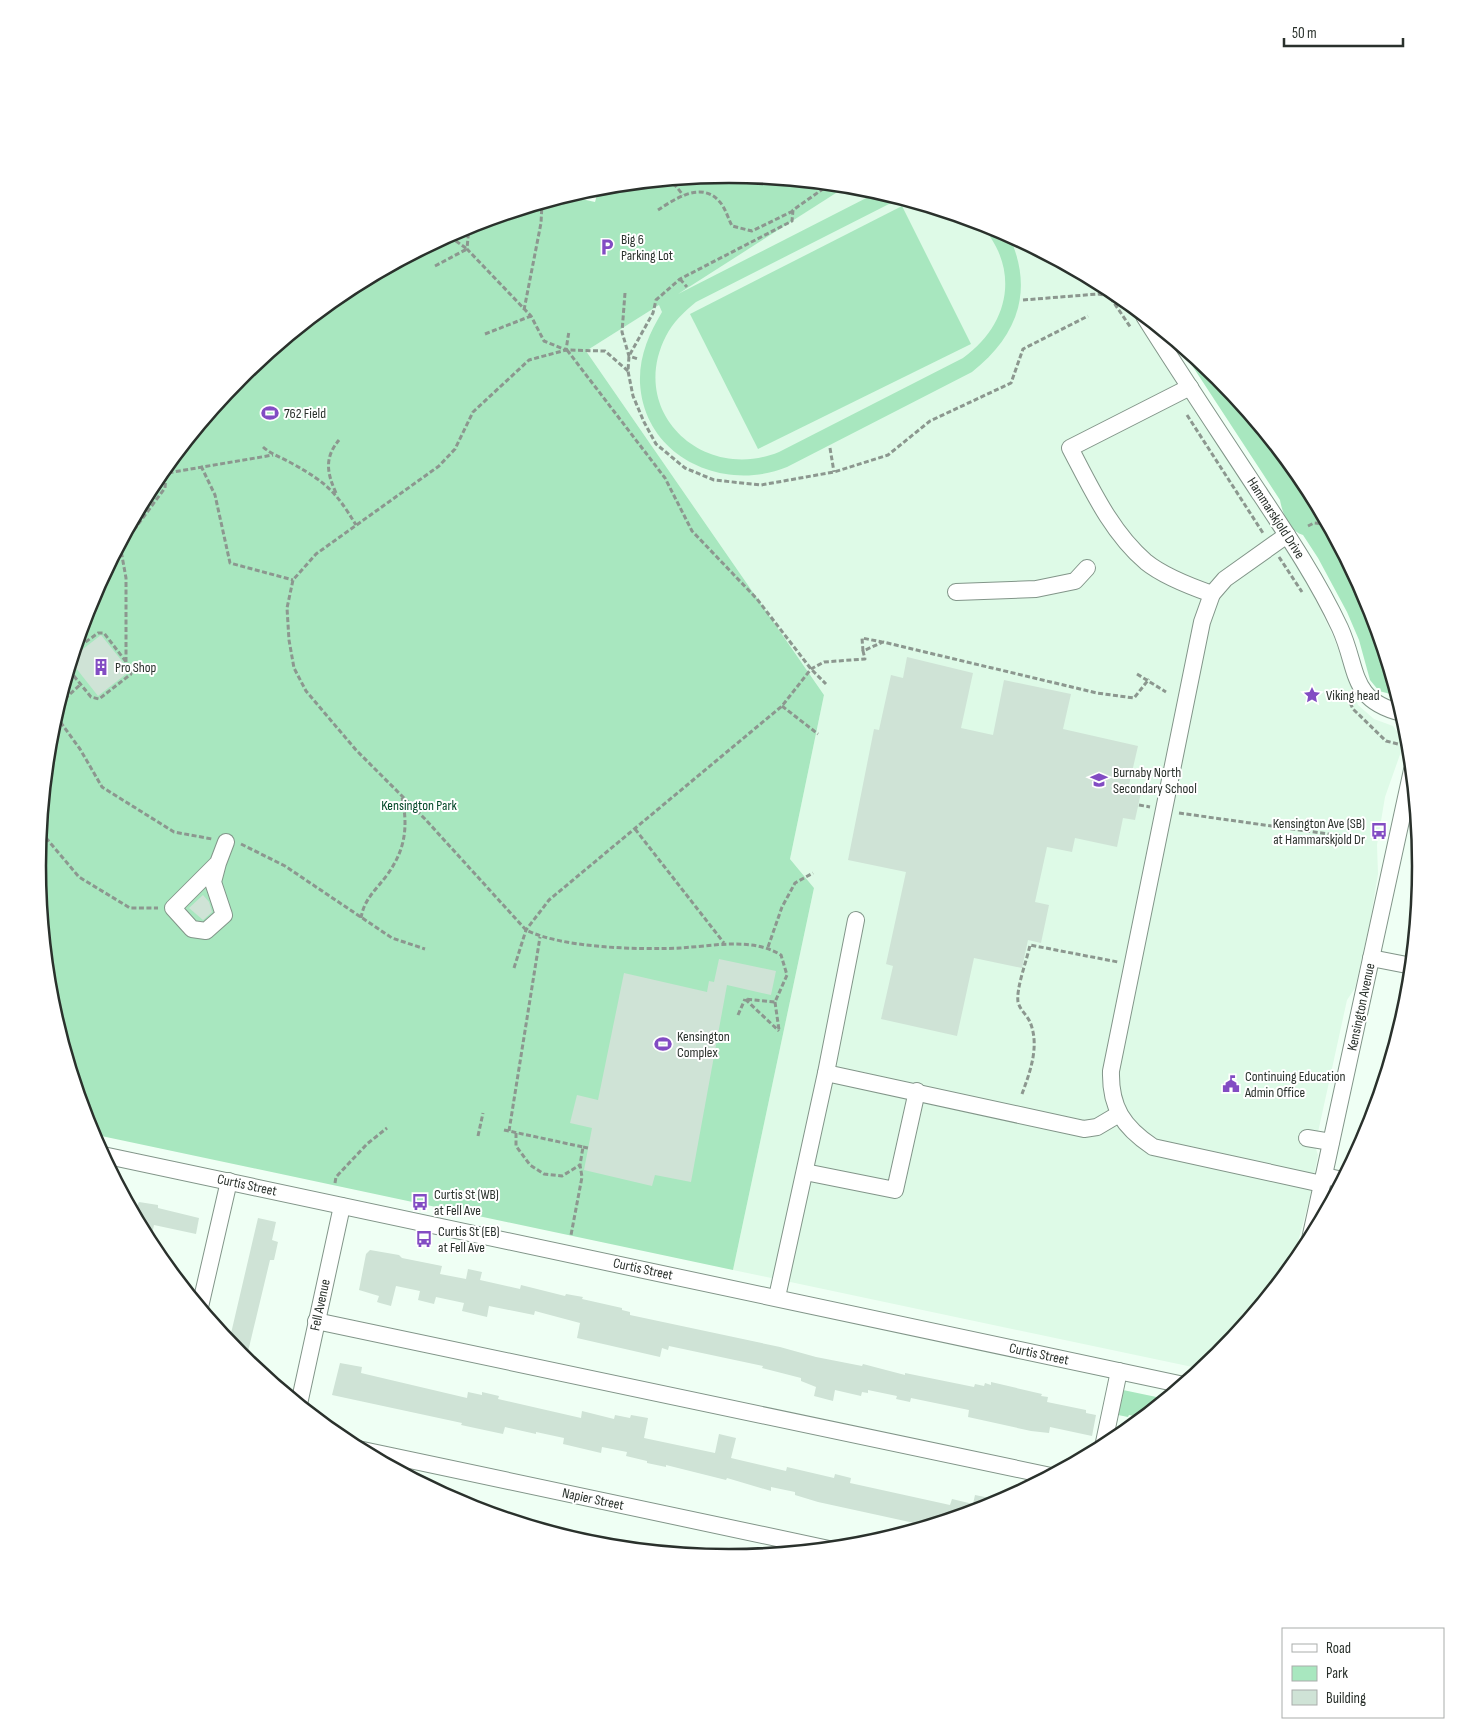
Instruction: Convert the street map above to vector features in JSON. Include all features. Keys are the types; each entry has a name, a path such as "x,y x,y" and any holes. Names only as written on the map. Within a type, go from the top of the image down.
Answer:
{"street":[{"name":"Hammarskjold Drive","path":"1154,331 1314,577 1341,630 1359,685 1367,696 1379,706 1394,711"},
{"path":"1190,388 1070,448 1110,521 1132,548 1148,564 1212,594"},
{"path":"1287,535 1241,566 1212,594 1200,631 1111,1071 1111,1092 1119,1114 1135,1135 1153,1147 1323,1180 1336,1180"},
{"path":"956,592 1036,589 1075,581 1087,568"},
{"name":"Kensington Avenue","path":"1315,1219 1408,788"},
{"path":"218,863 226,842"},
{"path":"778,1297 826,1073 856,920"},
{"path":"1371,958 1406,965"},
{"path":"826,1073 1084,1129 1098,1127 1119,1114"},
{"path":"805,1172 895,1190 917,1092"},
{"path":"1307,1138 1330,1142"},
{"name":"Curtis Street","path":"112,1159 228,1181 1177,1383"},
{"path":"202,1300 228,1181"},
{"name":"Fell Avenue","path":"300,1398 342,1206"},
{"path":"316,1321 1041,1474"},
{"path":"1106,1437 1119,1371"},
{"name":"Napier Street","path":"408,1467 808,1545"}],"path":[{"path":"676,186 683,195"},
{"path":"658,210 683,195 701,192 719,201 732,226 752,231 793,210 822,190"},
{"path":"524,310 541,223 542,210"},
{"path":"629,356 653,313 656,300 680,279 792,221 793,210"},
{"path":"467,249 468,235"},
{"path":"456,241 467,249 531,316 544,341 566,350 664,478 692,530 757,599 811,669 826,684"},
{"path":"435,266 467,249"},
{"path":"680,279 687,287"},
{"path":"625,293 622,332 629,356 628,371 633,396 656,444 685,468 714,480 761,485 834,472 888,455 930,421 1011,383 1023,349 1088,316"},
{"path":"1023,300 1104,295"},
{"path":"1114,301 1132,329"},
{"path":"485,334 531,316"},
{"path":"566,350 569,331"},
{"path":"628,371 605,351 566,350 529,360 473,412 455,449 439,466 316,554 293,580 287,608 289,640 294,668 306,691 356,750 402,796 526,930 540,937 613,947 647,949 724,944 768,947 781,955 787,975 775,1002 779,1031 745,999"},
{"path":"629,356 638,359"},
{"path":"1175,395 1304,595"},
{"path":"339,440 331,450 327,466 330,480 338,496 356,524"},
{"path":"263,447 317,477 338,496"},
{"path":"830,448 834,472"},
{"path":"172,472 274,454"},
{"path":"201,466 215,495 230,563 293,580"},
{"path":"140,521 165,488 165,481"},
{"path":"1308,526 1314,523 1320,523"},
{"path":"122,555 126,578 126,663"},
{"path":"74,676 91,697 99,699 131,674 126,663 104,633 98,633 84,643"},
{"path":"514,968 526,930 548,900 782,706 811,669 824,662 865,659 862,638 1097,693 1134,698 1149,680"},
{"path":"864,651 882,642"},
{"path":"1137,674 1166,692"},
{"path":"69,695 81,684"},
{"path":"1345,690 1353,709 1386,741 1402,746"},
{"path":"782,706 818,734"},
{"path":"361,918 364,904 389,873 401,849 407,821 402,796"},
{"path":"1139,804 1151,807"},
{"path":"1173,812 1364,839"},
{"path":"634,829 724,944"},
{"path":"47,839 79,877 130,908 154,908"},
{"path":"768,947 782,907 795,883 813,873"},
{"path":"509,1131 540,937"},
{"path":"1022,1094 1033,1055 1034,1037 1029,1022 1018,1002 1030,945 1118,962"},
{"path":"745,999 775,1002"},
{"path":"738,1015 745,999"},
{"path":"478,1136 483,1112"},
{"path":"335,1183 336,1177 367,1144 387,1128"},
{"path":"504,1130 588,1148"},
{"path":"516,1133 516,1146 530,1164 544,1174 562,1176 580,1165"},
{"path":"571,1235 582,1177 580,1165 583,1147"}],"shaded area":[{"name":"Burnaby North Secondary School","path":"838,192 863,196 949,220 991,235 1032,254 1109,298 1135,317 1303,574 1334,638 1358,705 1374,719 1393,726 1401,736 1402,748 1385,797 1377,845 1378,874 1370,922 1355,988 1347,1000 1315,1146 1318,1155 1310,1197 1296,1248 1243,1317 1213,1350 1194,1367 733,1270 814,888 790,859 824,695 586,351"}],"green space":[{"name":"Kensington Park","path":"730,183 774,185 838,192 678,294 868,197 892,203 696,302 683,313 669,331 657,364 657,391 665,414 679,434 700,449 724,458 751,459 779,452 963,358 992,329 1000,312 1005,294 1005,275 1001,257 988,234 1012,245 1020,274 1021,292 1011,327 1001,343 988,358 972,372 787,467 762,474 738,475 713,471 691,462 671,449 656,431 645,409 640,373 643,354 662,312 659,305 586,351 824,695 790,859 814,888 733,1270 102,1136 83,1086 70,1043 59,1000 52,956 46,867 52,777 59,733 83,647 98,605 117,564 161,487 187,451 246,383 314,324 350,298 427,254 468,235 553,207 583,199 595,202 597,196 640,189"},
{"path":"902,206 971,344 758,449 690,314"},
{"path":"1190,362 1213,383 1272,451 1298,487 1321,525 1361,605 1390,694 1379,691 1370,680 1359,640 1347,612 1318,558 1303,535 1294,530 1284,515 1280,500"},
{"path":"1123,1390 1159,1398 1135,1416 1118,1415"}],"building":[{"name":"Pro Shop","path":"101,635 130,671 98,696 76,669 82,650"},
{"path":"907,657 973,673 961,728 993,735 1004,680 1071,694 1063,729 1138,746 1129,785 1142,788 1135,820 1123,818 1117,847 1075,838 1072,852 1047,847 1035,902 1049,905 1041,943 1028,940 1022,968 974,958 957,1036 881,1019 893,966 886,964 906,872 848,860 874,729 879,730 891,675 903,678"},
{"path":"203,895 209,902 212,912 203,920 189,908"},
{"name":"Kensington Complex","path":"719,959 776,971 771,995 727,985 691,1182 655,1175 652,1186 584,1170 592,1128 570,1123 577,1095 598,1100 624,973 707,992 709,981 714,982"},
{"path":"139,1202 158,1205 158,1208 199,1218 196,1234 154,1225 152,1232 137,1206"},
{"path":"258,1218 276,1222 272,1240 278,1242 274,1260 270,1260 248,1352 231,1333"},
{"path":"370,1250 442,1266 440,1274 466,1279 468,1269 482,1272 480,1280 520,1289 521,1285 565,1296 566,1294 583,1297 582,1299 622,1308 622,1310 630,1312 630,1315 780,1347 816,1357 862,1366 863,1364 905,1375 905,1373 974,1387 975,1384 984,1386 985,1383 991,1385 991,1382 1042,1394 1041,1396 1048,1397 1047,1402 1086,1410 1086,1413 1096,1415 1092,1436 1050,1427 1049,1433 1031,1431 968,1417 969,1410 911,1398 910,1402 896,1399 897,1396 868,1390 868,1393 862,1392 861,1396 835,1390 833,1401 814,1396 816,1387 801,1381 801,1378 762,1368 763,1366 669,1346 668,1350 662,1348 660,1357 577,1338 580,1323 535,1311 534,1315 489,1306 487,1317 462,1311 464,1303 436,1297 434,1304 418,1300 420,1291 396,1286 391,1306 377,1302 379,1296 359,1290 366,1254"},
{"path":"340,1363 362,1367 361,1373 467,1398 468,1392 482,1395 482,1392 499,1396 498,1399 581,1418 582,1411 614,1419 615,1415 630,1418 631,1415 648,1418 644,1438 715,1453 719,1434 736,1438 731,1458 786,1471 787,1467 834,1478 835,1474 851,1478 850,1483 950,1505 952,1499 973,1504 975,1495 990,1498 915,1523 818,1502 795,1495 795,1492 771,1487 771,1491 727,1478 726,1480 666,1465 666,1467 647,1463 647,1461 626,1456 627,1452 602,1447 601,1453 563,1444 564,1438 505,1427 503,1434 461,1425 462,1423 332,1395"}],"place":[{"name":"Big 6 Parking Lot","path":"607,247"},
{"name":"762 Field","path":"270,413"},
{"name":"Pro Shop","path":"101,667"},
{"name":"Viking head","path":"1312,695"},
{"name":"Burnaby North Secondary School","path":"1099,780"},
{"name":"Kensington Ave (SB) at Hammarskjold Dr","path":"1379,831"},
{"name":"Kensington Complex","path":"663,1044"},
{"name":"Continuing Education Admin Office","path":"1231,1084"},
{"name":"Curtis St (WB) at Fell Ave","path":"420,1202"},
{"name":"Curtis St (EB) at Fell Ave","path":"424,1239"}]}
